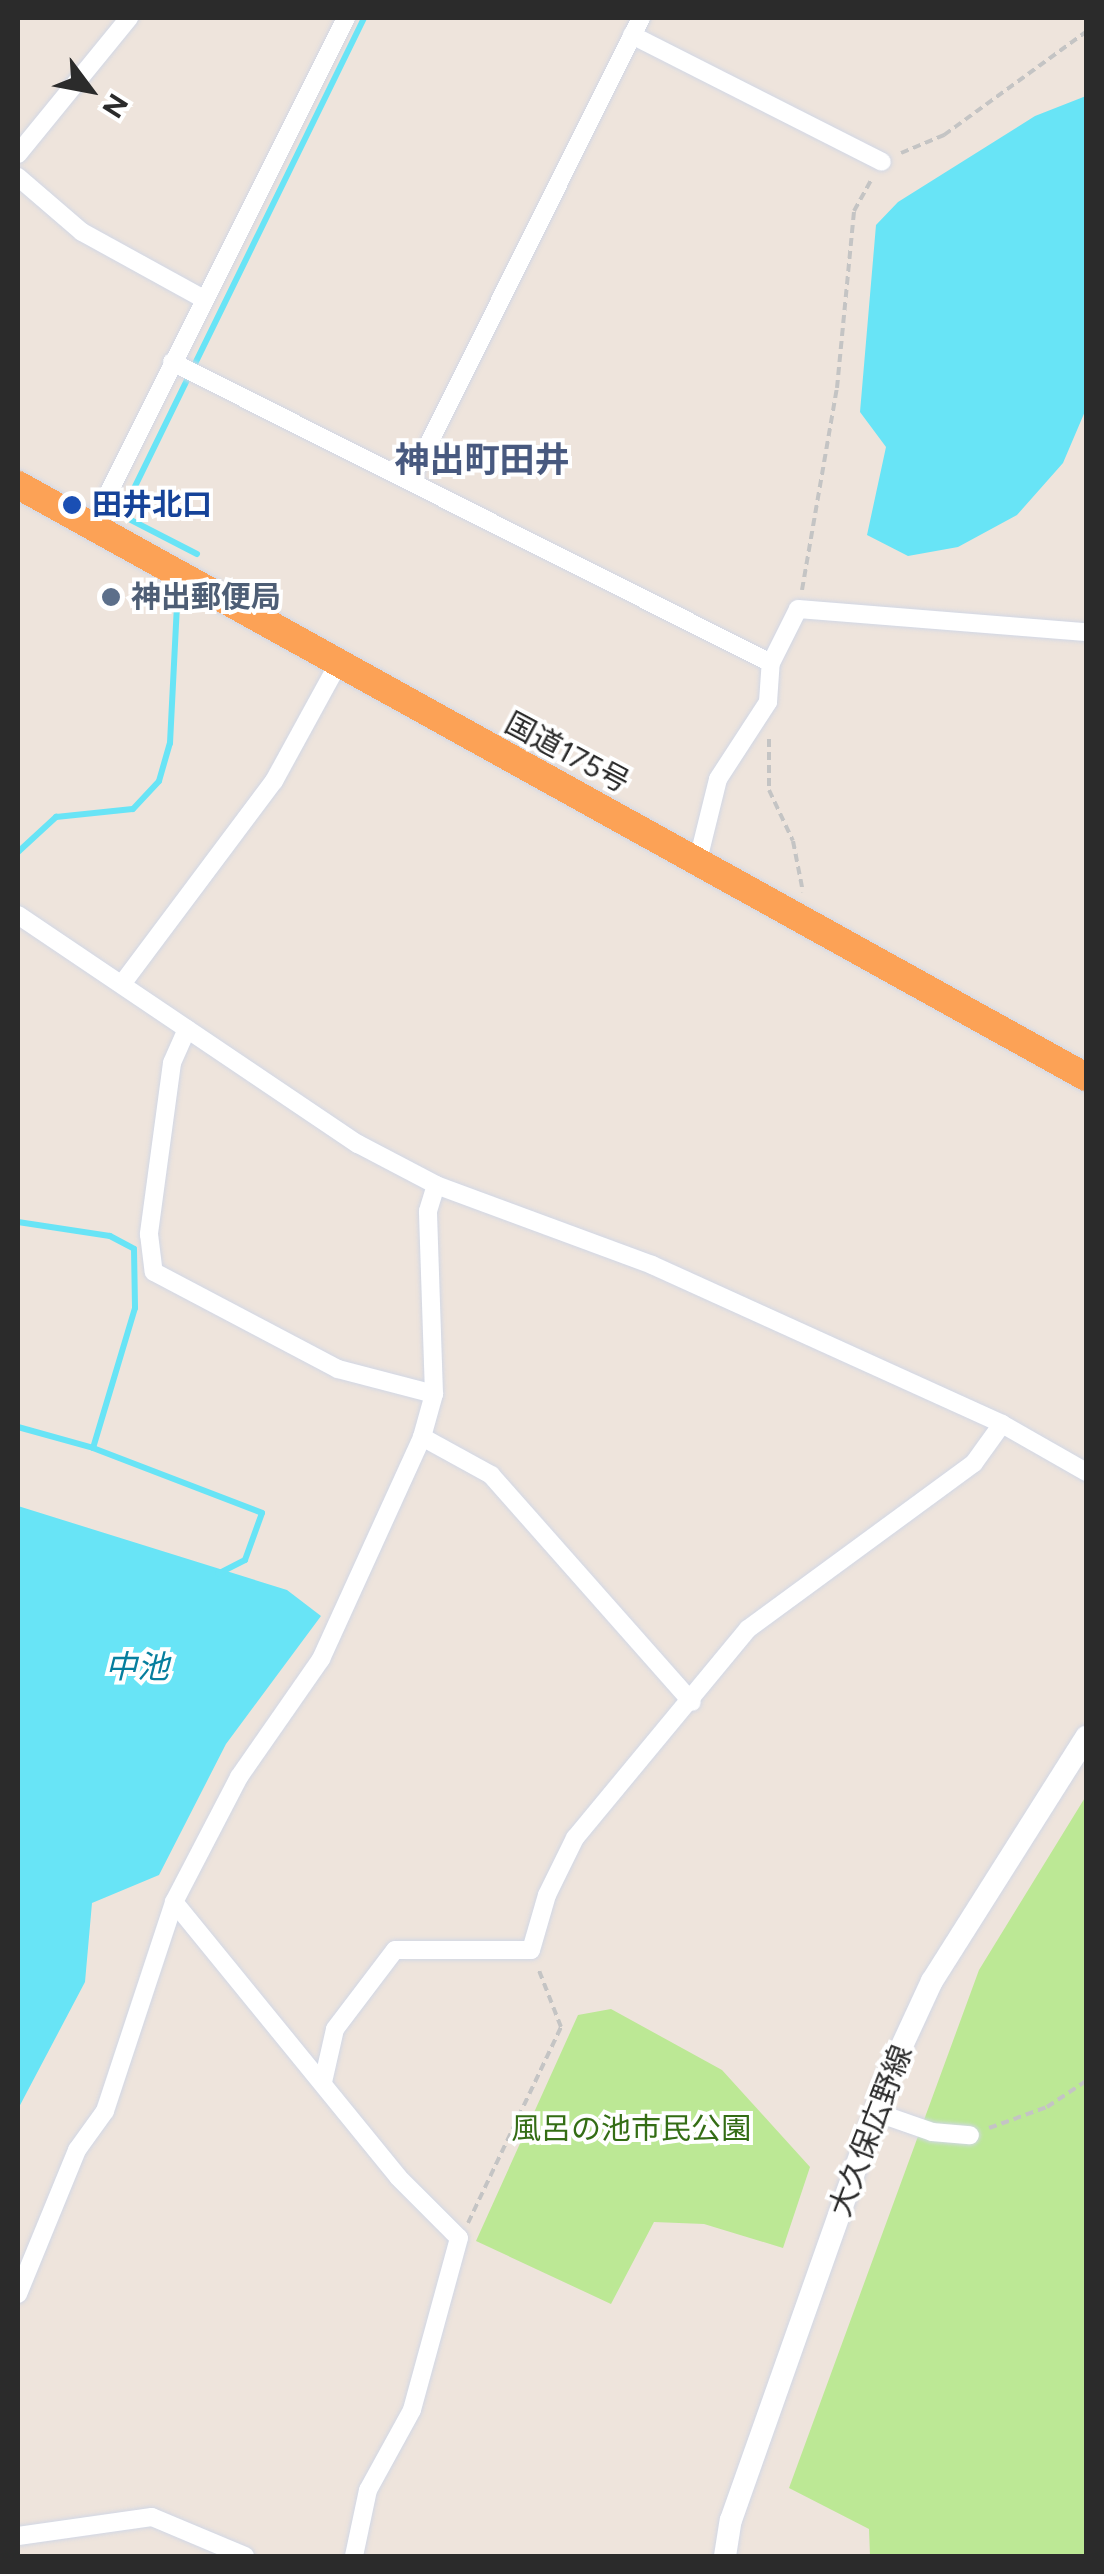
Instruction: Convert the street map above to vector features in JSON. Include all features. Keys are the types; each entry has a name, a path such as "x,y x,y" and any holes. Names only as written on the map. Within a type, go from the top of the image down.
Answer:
{"highway":[{"name":"国道175号","path":"18,486 1086,1077"}],"street":[{"path":"19,144 129,18"},
{"path":"92,526 346,18"},
{"path":"410,479 640,18"},
{"path":"632,35 882,162"},
{"path":"18,178 82,232 204,299"},
{"path":"172,362 771,662"},
{"path":"698,860 718,779 768,702 771,662 798,609 1086,632"},
{"path":"122,984 274,781 338,664"},
{"path":"18,915 358,1144 436,1185 652,1264 1002,1424 1086,1472"},
{"path":"187,1029 172,1063 149,1234 154,1272 338,1370 434,1394"},
{"path":"18,2294 78,2150 105,2111 174,1902 239,1777 321,1659 422,1437 434,1394 428,1210 436,1185"},
{"path":"323,2082 334,2029 395,1950 530,1950 546,1894 575,1838 748,1630 974,1463 1002,1424"},
{"path":"422,1437 491,1475 692,1702"},
{"name":"大久保広野線","path":"726,2556 731,2520 875,2112 932,1981 1086,1737"},
{"path":"174,1902 398,2177 458,2238 412,2410 368,2490 354,2556"},
{"path":"875,2112 932,2132 970,2135"},
{"path":"18,2536 152,2517 245,2556"}],"path":[{"path":"798,609 837,388 854,211 882,162 944,135 1086,32"},
{"path":"768,702 769,790 805,884 797,916"},
{"path":"458,2238 561,2027 530,1950"},
{"path":"970,2135 1047,2107 1086,2081"}],"green space":[{"path":"1086,1796 1086,2556 870,2556 869,2529 789,2488 979,1970"},
{"name":"風呂の池市民公園","path":"611,2009 722,2070 810,2167 783,2248 704,2224 654,2222 611,2304 476,2241 578,2015"}],"water":[{"path":"1086,96 1086,409 1063,463 1017,515 958,547 908,556 867,535 886,447 860,412 876,225 898,202 1035,116"},
{"name":"中池","path":"18,1506 287,1590 321,1616 226,1744 159,1875 92,1903 85,1982 18,2109"}],"waterway":[{"path":"197,554 121,515 364,18"},
{"path":"18,852 56,817 133,809 159,781 170,743 177,604"},
{"path":"18,1222 110,1236 134,1249 135,1308 93,1448"},
{"path":"18,1427 93,1448 262,1513 245,1560 218,1574"}],"place":[{"name":"田井北口","path":"72,505"},
{"name":"神出郵便局","path":"111,597"}],"district":[{"name":"神出町田井","path":"482,460"}]}
